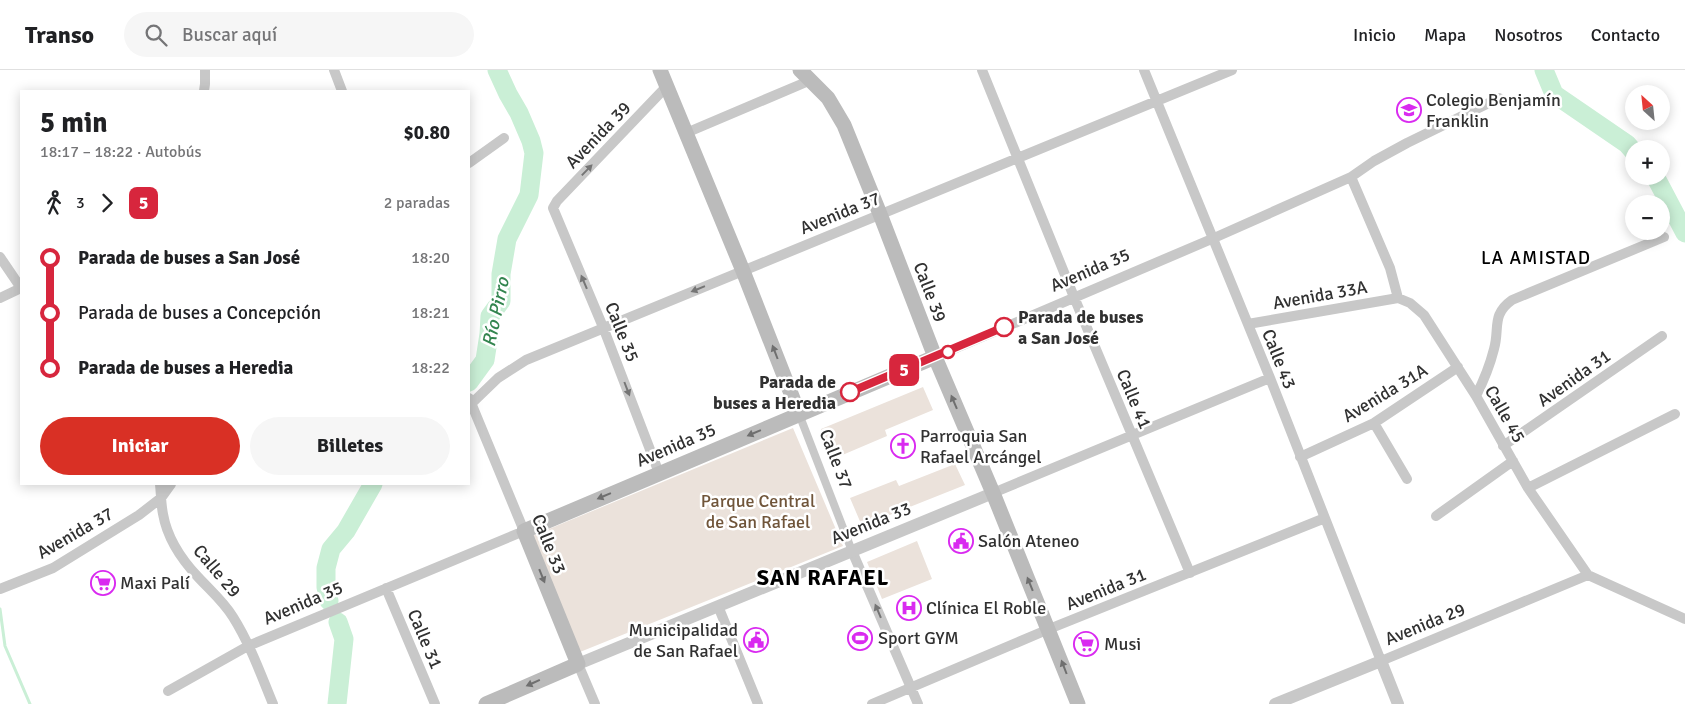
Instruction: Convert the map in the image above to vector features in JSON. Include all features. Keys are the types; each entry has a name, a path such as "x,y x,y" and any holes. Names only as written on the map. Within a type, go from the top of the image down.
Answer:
{"main road":[{"name":"Calle 37","path":"660,70 743,271 799,414"},
{"name":"Calle 39","path":"805,75 828,98 837,111 880,214 935,357 993,493 1078,704"},
{"name":"Avenida 35","path":"524,531 935,357"},
{"name":"Calle 33","path":"524,531 578,664"},
{"name":"Avenida 33","path":"486,704 578,664"}],"street":[{"path":"204,90 205,70"},
{"path":"334,70 342,90"},
{"name":"Calle 41","path":"982,70 1074,297 1190,573"},
{"name":"Calle 43","path":"1144,70 1214,238 1381,661"},
{"name":"Avenida 37","path":"470,401 513,366 1228,71"},
{"path":"686,133 805,75"},
{"name":"Avenida 39","path":"554,205 666,87"},
{"name":"Avenida 35","path":"935,357 1214,238 1351,177 1374,161 1407,143 1499,98"},
{"path":"470,162 504,138"},
{"path":"1351,177 1390,268 1398,298"},
{"name":"Calle 35","path":"554,205 554,210 604,327 659,473"},
{"path":"1476,396 1487,374 1495,345 1499,313 1505,306 1512,300 1657,240"},
{"path":"0,257 20,287"},
{"path":"0,298 20,288"},
{"name":"Avenida 33A","path":"1248,324 1398,298"},
{"name":"Calle 45","path":"1398,298 1410,303 1424,314 1476,396 1528,488 1588,575"},
{"name":"Avenida 31","path":"1503,446 1662,336"},
{"name":"Avenida 31A","path":"1300,457 1374,423 1458,367"},
{"name":"Avenida 33","path":"578,664 1270,378"},
{"name":"Calle 33","path":"470,401 524,531"},
{"name":"Calle 37","path":"799,414 852,551 918,704"},
{"path":"1528,488 1675,414"},
{"path":"1374,423 1407,479"},
{"path":"1436,516 1513,461"},
{"name":"Calle 29","path":"160,485 163,514 168,533 182,558 224,604 233,617 248,646 273,704"},
{"name":"Avenida 37","path":"0,589 53,568 139,515 161,498 170,485"},
{"name":"Avenida 31","path":"872,704 1049,629 1325,518"},
{"name":"Avenida 35","path":"168,691 248,646 524,531"},
{"path":"1588,575 1685,619"},
{"name":"Avenida 29","path":"1275,704 1588,575"},
{"name":"Calle 31","path":"386,588 435,704"},
{"path":"718,606 758,704"},
{"path":"1381,661 1398,704"},
{"name":"Calle 33","path":"578,664 595,704"}],"green space":[{"path":"923,387 933,410 885,430 887,436 833,459 821,429"},
{"name":"Parque Central de San Rafael","path":"793,428 843,546 580,652 532,536"},
{"path":"955,464 965,485 862,526 850,498 896,480 899,486"},
{"path":"917,541 932,579 882,599 867,562"}],"waterway":[{"name":"Río Pirro","path":"470,381 485,360 490,316 501,301 501,274 507,239 529,195 534,153 519,113 497,70"},
{"path":"1544,70 1554,94 1625,143"},
{"path":"1660,185 1685,233"},
{"name":"Río Pirro","path":"329,601 326,587 326,568 331,549 346,531 372,485"},
{"path":"0,609 5,646 30,704"},
{"name":"Río Pirro","path":"337,704 344,639 338,622"}],"bus line":[{"name":"5","path":"850,392 1004,327"}],"place":[{"name":"Colegio Benjamín Franklin","path":"1409,110"},
{"name":"Parada de buses a San José","path":"1004,327"},
{"name":"Parada de buses a Heredia","path":"850,392"},
{"name":"Parroquia San Rafael Arcángel","path":"903,446"},
{"name":"Salón Ateneo","path":"961,541"},
{"name":"Maxi Palí","path":"103,583"},
{"name":"Clínica El Roble","path":"909,608"},
{"name":"Sport GYM","path":"860,638"},
{"name":"Municipalidad de San Rafael","path":"756,640"},
{"name":"Musi","path":"1086,644"}],"district":[{"name":"LA AMISTAD","path":"1536,257"},
{"name":"SAN RAFAEL","path":"823,577"}]}
